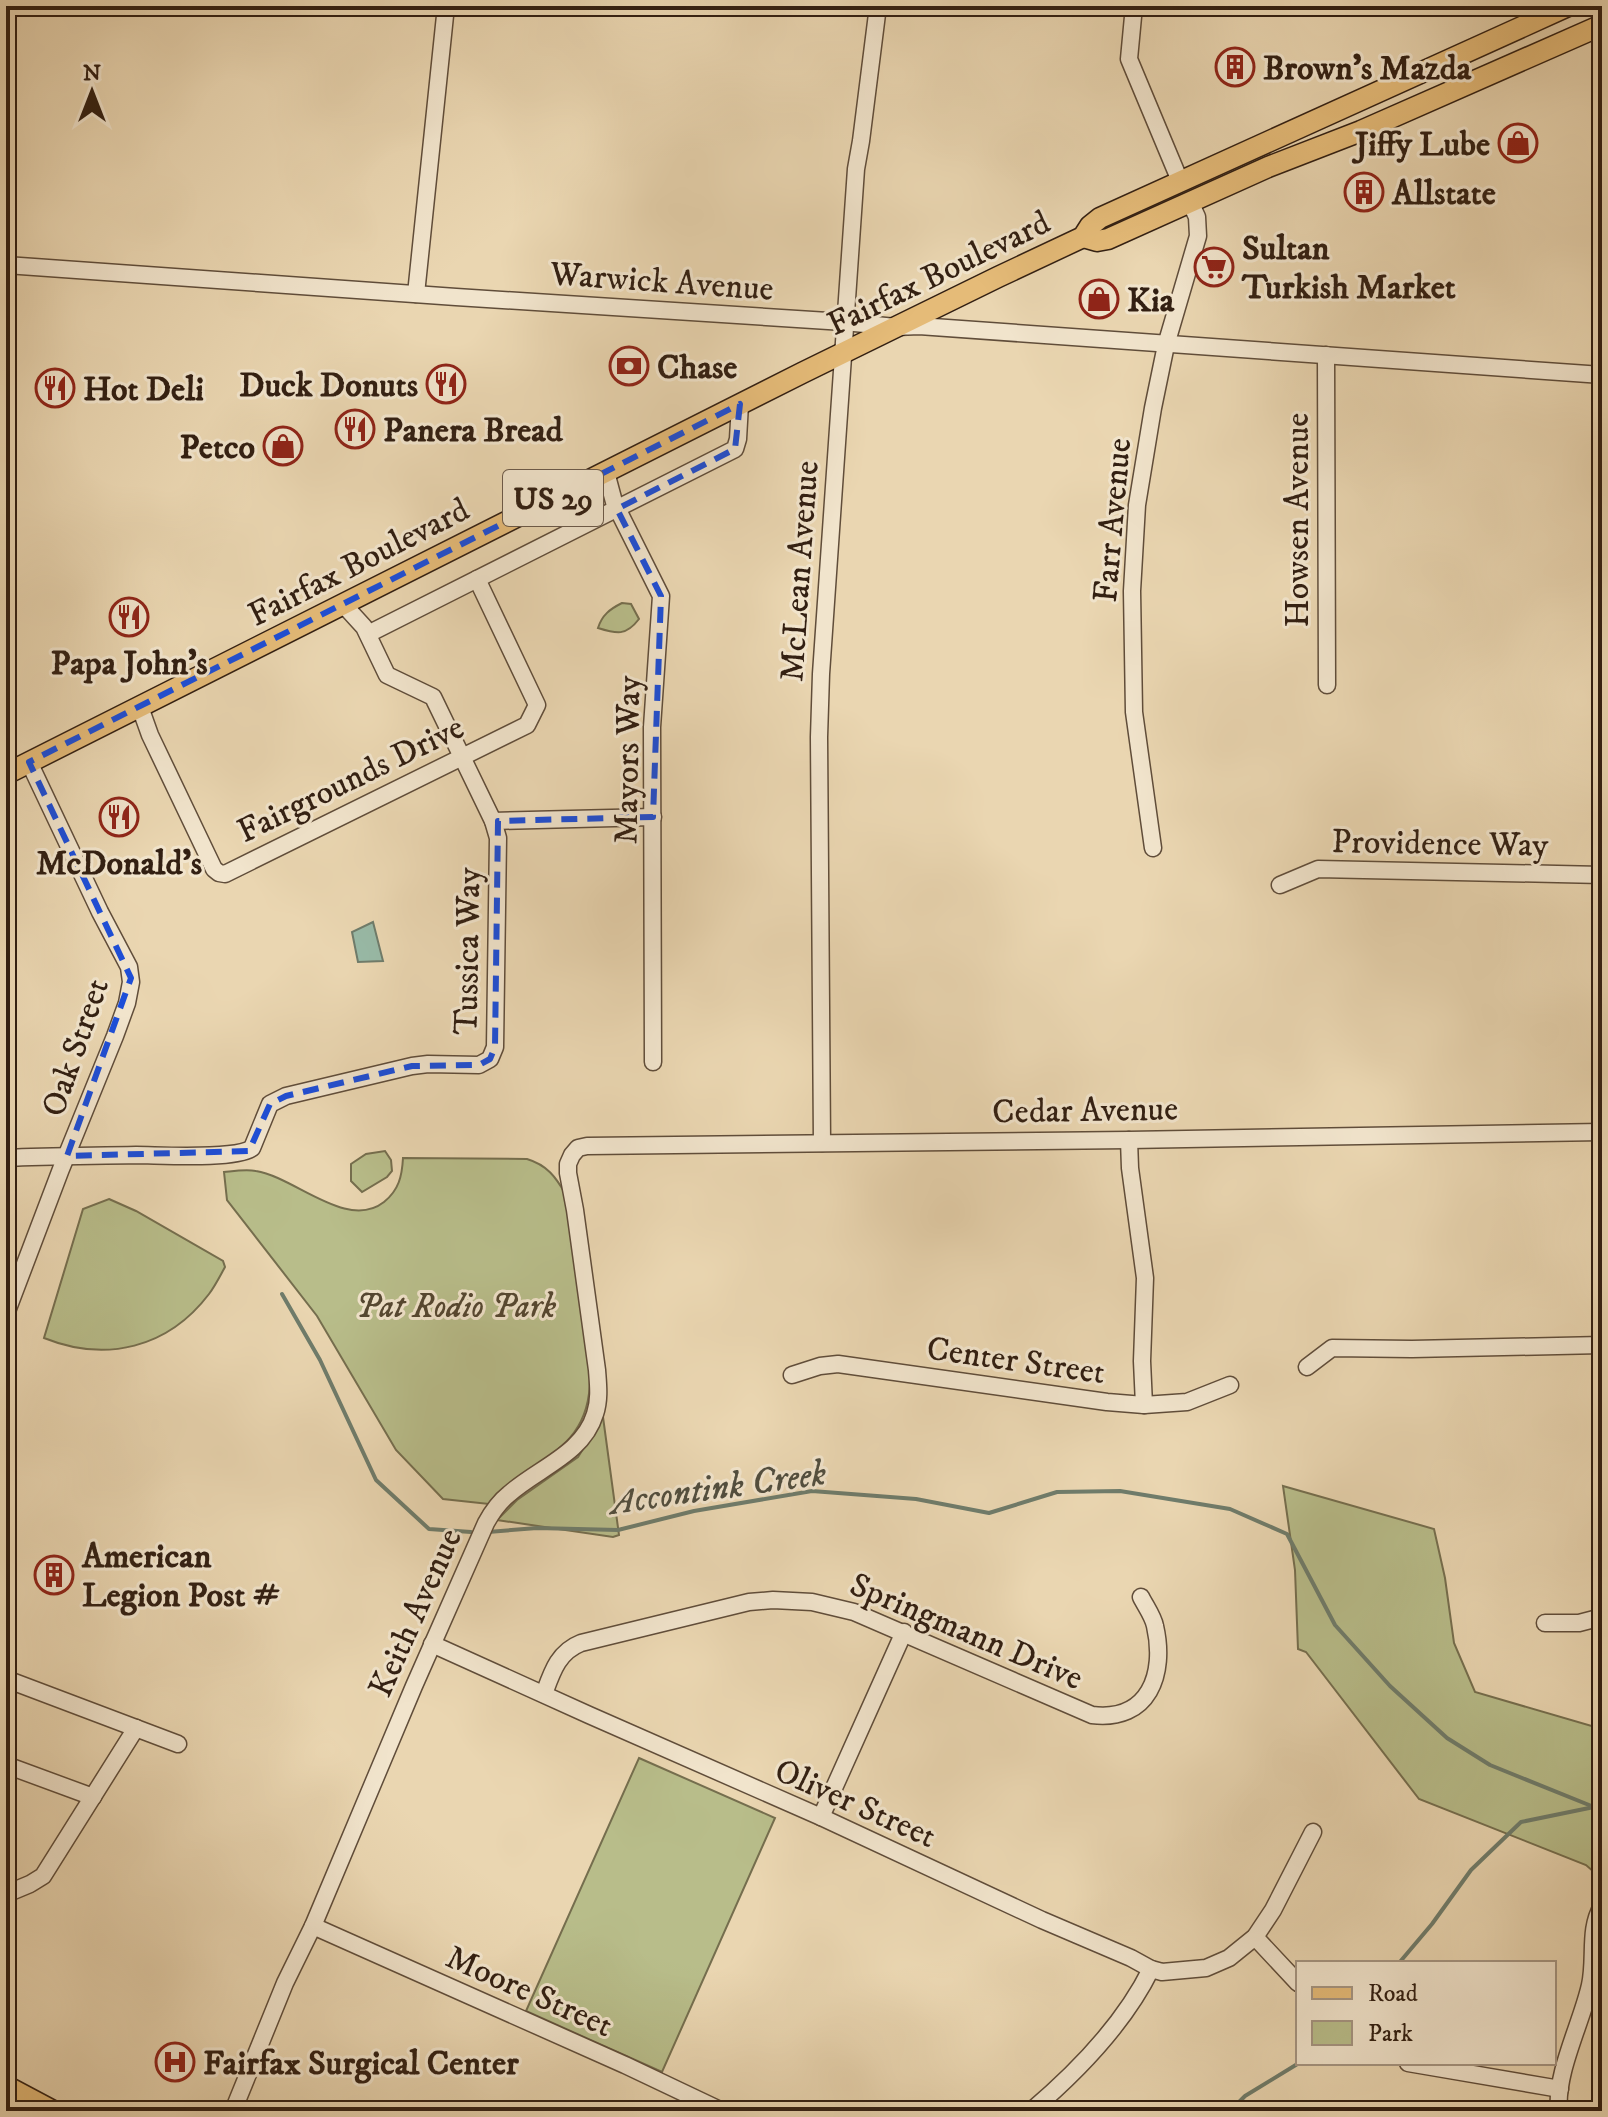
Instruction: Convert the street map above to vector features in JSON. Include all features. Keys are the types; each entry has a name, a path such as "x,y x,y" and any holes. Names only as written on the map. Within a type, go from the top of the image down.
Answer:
{"main road":[{"name":"Fairfax Boulevard","path":"6,774 740,404 1083,237 1100,218 1568,6"},
{"name":"Fairfax Boulevard","path":"1083,237 1097,241 1108,239 1268,167 1361,131 1602,25"},
{"path":"6,2086 53,2111"}],"street":[{"path":"416,294 446,6"},
{"name":"McLean Avenue","path":"822,1143 821,674 856,169 878,6"},
{"path":"1134,6 1129,59 1180,181"},
{"name":"Farr Avenue","path":"1153,848 1134,712 1132,591 1137,505 1166,345 1198,236 1197,217 1190,202"},
{"name":"Warwick Avenue","path":"6,265 1602,375"},
{"name":"Howsen Avenue","path":"1326,355 1327,685"},
{"path":"368,634 735,449 740,404"},
{"name":"Mayors Way","path":"606,472 617,509 661,596 652,727 653,1062"},
{"name":"Fairgrounds Drive","path":"140,707 150,735 214,869 225,874 527,725 537,705 477,579"},
{"name":"Tussica Way","path":"67,1156 233,1154 249,1151 270,1104 286,1096 412,1066 479,1065 490,1059 495,1047 498,957 498,838 493,821 433,697 387,675 364,627 343,604"},
{"name":"Oak Street","path":"6,1314 127,1003 131,978 129,967 29,762"},
{"path":"493,821 653,817"},
{"name":"Providence Way","path":"1280,885 1318,869 1602,875"},
{"name":"Cedar Avenue","path":"572,1155 578,1148 587,1146 1602,1132"},
{"path":"1129,1140 1145,1278 1144,1405"},
{"name":"Keith Avenue","path":"233,2111 285,1983 313,1926 432,1644 491,1514 509,1494 575,1446 595,1414 599,1392 569,1182 568,1164 572,1155"},
{"path":"6,1158 67,1156"},
{"path":"1307,1367 1332,1348 1602,1345"},
{"name":"Center Street","path":"792,1375 838,1364 1144,1405 1187,1402 1230,1385"},
{"name":"Springmann Drive","path":"544,1694 557,1662 572,1647 749,1602 794,1600 833,1605 854,1612 1092,1715 1121,1715 1146,1698 1157,1666 1158,1642 1154,1622 1141,1597"},
{"path":"1545,1623 1579,1623 1602,1617"},
{"path":"821,1817 904,1632"},
{"name":"Oliver Street","path":"432,1644 821,1817 1151,1969 1162,1972 1206,1968 1229,1958 1255,1937"},
{"path":"6,1679 178,1744"},
{"path":"6,1894 43,1876 136,1728"},
{"path":"6,1765 93,1797"},
{"path":"1296,1981 1255,1937 1273,1910 1313,1832"},
{"path":"1559,2111 1560,2089 1590,1985 1594,1929 1602,1906"},
{"name":"Moore Street","path":"313,1926 722,2111"},
{"path":"1031,2111 1100,2043 1140,1992 1151,1969"},
{"path":"1420,2065 1560,2089"}],"highlighted area":[{"path":"740,404 735,449 617,509 661,596 653,817 498,821 495,1047 490,1059 479,1065 412,1066 286,1096 270,1104 249,1151 67,1156 131,978 29,762"}],"green space":[{"path":"622,603 631,604 639,619 634,625 621,632 598,628 607,613"},
{"path":"385,1151 391,1160 392,1171 362,1192 351,1181 351,1164 366,1154"},
{"name":"Pat Rodio Park","path":"403,1158 527,1159 550,1172 566,1195 590,1374 588,1401 581,1421 570,1437 489,1504 443,1499 396,1450 317,1316 227,1200 224,1172 252,1170 271,1175 338,1207 369,1209 384,1202 393,1193 401,1177"},
{"path":"109,1199 223,1261 225,1267 211,1291 193,1312 155,1338 134,1346 90,1349 67,1346 44,1338 83,1209"},
{"path":"603,1417 619,1535 613,1537 497,1520 517,1500 578,1457"},
{"path":"1283,1486 1434,1529 1454,1643 1475,1692 1602,1729 1602,1879 1586,1865 1419,1799 1306,1652 1298,1649 1295,1570"},
{"path":"639,1758 775,1818 662,2072 526,2011"}],"shaded area":[{"path":"373,922 383,961 358,962 352,932"}],"waterway":[{"name":"Accontink Creek","path":"282,1294 320,1360 376,1480 429,1529 471,1532"},
{"name":"Accontink Creek","path":"488,1532 537,1528 618,1530 694,1511 812,1491 916,1499 989,1513 1057,1492 1120,1491 1230,1509 1287,1534 1335,1625 1390,1686 1447,1738 1490,1765 1594,1807"},
{"path":"1401,1961 1471,1870 1521,1822 1602,1807"},
{"path":"1230,2111 1245,2096 1296,2065"}],"place":[{"name":"Brown's Mazda","path":"1235,67"},
{"name":"Jiffy Lube","path":"1518,143"},
{"name":"Allstate","path":"1364,192"},
{"name":"Sultan Turkish Market","path":"1214,267"},
{"name":"Kia","path":"1099,299"},
{"name":"Chase","path":"629,366"},
{"name":"Duck Donuts","path":"446,384"},
{"name":"Hot Deli","path":"55,388"},
{"name":"Panera Bread","path":"355,429"},
{"name":"Petco","path":"283,446"},
{"name":"Papa John's","path":"129,617"},
{"name":"McDonald's","path":"119,817"},
{"name":"American Legion Post #","path":"54,1575"},
{"name":"Fairfax Surgical Center","path":"175,2062"}]}
